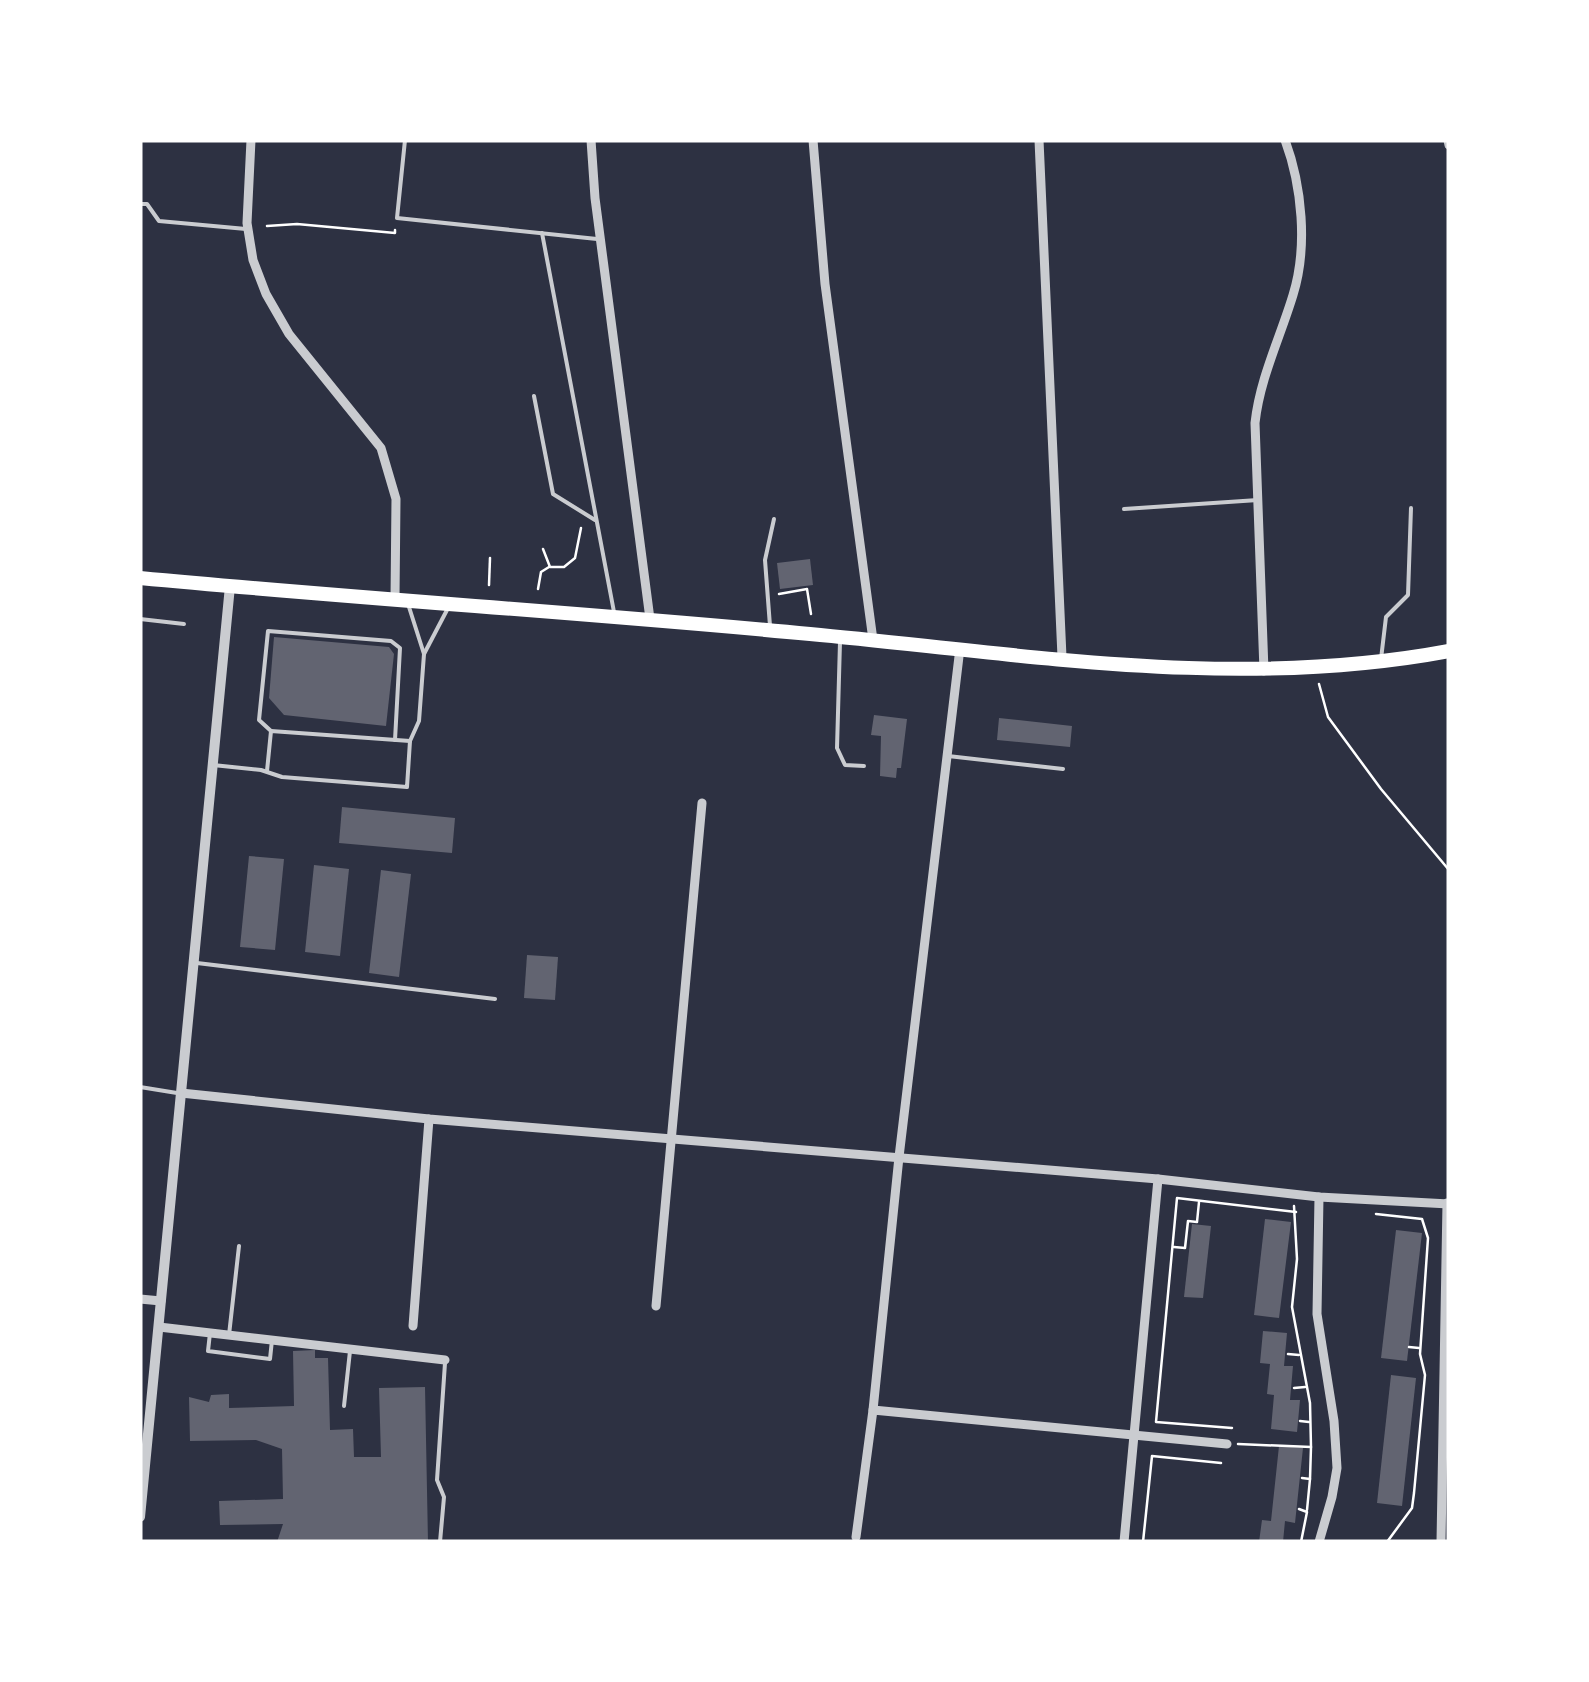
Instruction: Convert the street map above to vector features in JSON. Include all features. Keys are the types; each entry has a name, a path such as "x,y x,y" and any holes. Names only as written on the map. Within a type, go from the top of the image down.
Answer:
{"highway":[{"path":"140,578 650,618 1196,671 1381,663 1449,651"}],"street":[{"path":"251,140 248,230 253,260 266,294 290,334 381,448 396,499 400,598"},
{"path":"591,140 600,239 650,618"},
{"path":"813,140 825,284 872,640"},
{"path":"1039,140 1062,658"},
{"path":"1264,670 1255,423 1259,392 1300,268 1300,203 1286,140"},
{"path":"140,1517 230,586"},
{"path":"855,1540 960,648"},
{"path":"656,1306 702,804"},
{"path":"181,1094 429,1119 1158,1179 1319,1197 1448,1204 1446,1469 1441,1542"},
{"path":"413,1326 429,1119"},
{"path":"1124,1542 1158,1179"},
{"path":"1319,1197 1317,1314 1334,1421 1337,1468 1319,1542"},
{"path":"140,1299 161,1301"},
{"path":"158,1327 445,1360"},
{"path":"873,1410 1227,1444"}],"lane":[{"path":"405,140 396,218 600,239"},
{"path":"140,204 147,204 160,222 248,230"},
{"path":"542,233 615,616"},
{"path":"534,396 552,494 597,522"},
{"path":"1124,509 1258,500"},
{"path":"1381,663 1386,617 1408,595 1411,508"},
{"path":"770,630 765,560 774,519"},
{"path":"400,598 424,654"},
{"path":"213,766 282,777 407,787 410,741 419,721 424,654 451,602"},
{"path":"140,618 184,624"},
{"path":"395,740 400,648 391,641 268,630 259,720 271,730 395,740 410,741"},
{"path":"840,637 837,748 845,765 864,766"},
{"path":"267,772 271,730"},
{"path":"947,756 1063,769"},
{"path":"194,962 495,999"},
{"path":"140,1087 181,1094"},
{"path":"229,1335 239,1246"},
{"path":"210,1333 208,1352 270,1358 272,1340"},
{"path":"344,1406 350,1349"},
{"path":"440,1542 444,1497 438,1480 445,1360"}],"path":[{"path":"267,226 297,224 395,233 396,218"},
{"path":"538,589 542,572 550,566 564,568 575,558 580,528"},
{"path":"543,549 550,566"},
{"path":"489,585 490,558"},
{"path":"768,595 808,589 811,614"},
{"path":"1315,668 1328,717 1381,789 1449,870"},
{"path":"1292,1194 1298,1244 1292,1306 1307,1387 1311,1447 1301,1542"},
{"path":"1232,1428 1156,1422 1177,1198 1296,1212"},
{"path":"1172,1247 1185,1248 1188,1222 1198,1222 1200,1201"},
{"path":"1370,1214 1422,1220 1428,1238 1421,1348 1425,1375 1412,1508 1387,1542"},
{"path":"1290,1243 1298,1244"},
{"path":"1421,1250 1428,1251"},
{"path":"1287,1274 1296,1274"},
{"path":"1418,1282 1426,1284"},
{"path":"1284,1305 1292,1306"},
{"path":"1414,1320 1423,1320"},
{"path":"1408,1347 1421,1348"},
{"path":"1288,1354 1301,1356"},
{"path":"1294,1388 1307,1387"},
{"path":"1414,1396 1423,1398"},
{"path":"1300,1422 1310,1422"},
{"path":"1410,1430 1420,1430"},
{"path":"1227,1444 1311,1447"},
{"path":"1143,1542 1152,1456 1222,1463"},
{"path":"1409,1460 1417,1459"},
{"path":"1302,1478 1310,1479"},
{"path":"1405,1494 1414,1492"},
{"path":"1299,1510 1307,1512"}],"building":[{"path":"810,559 813,585 780,589 777,563"},
{"path":"274,637 389,647 394,654 386,726 284,715 269,698"},
{"path":"874,715 907,719 901,768 897,768 896,778 880,776 881,736 871,735"},
{"path":"999,718 1072,726 1070,747 997,740"},
{"path":"342,807 455,818 452,853 339,843"},
{"path":"249,856 284,859 275,950 240,947"},
{"path":"314,865 349,869 340,956 305,952"},
{"path":"381,870 411,874 399,977 369,973"},
{"path":"527,955 558,957 555,1000 524,998"},
{"path":"1265,1219 1291,1222 1279,1318 1254,1315"},
{"path":"1192,1224 1211,1226 1203,1298 1184,1297"},
{"path":"1396,1230 1422,1233 1407,1361 1381,1358"},
{"path":"1263,1331 1287,1333 1284,1366 1293,1366 1290,1400 1300,1400 1297,1432 1271,1429 1274,1395 1267,1394 1270,1364 1260,1363"},
{"path":"315,1350 315,1358 328,1358 330,1430 353,1429 354,1457 381,1457 379,1388 425,1387 428,1542 277,1542 283,1524 220,1525 219,1501 283,1499 282,1449 256,1440 190,1441 189,1397 209,1402 211,1395 229,1394 229,1408 294,1406 293,1351"},
{"path":"1391,1375 1416,1378 1402,1506 1377,1503"},
{"path":"1279,1446 1303,1448 1295,1523 1285,1521 1283,1542 1259,1542 1262,1520 1271,1521"}]}
